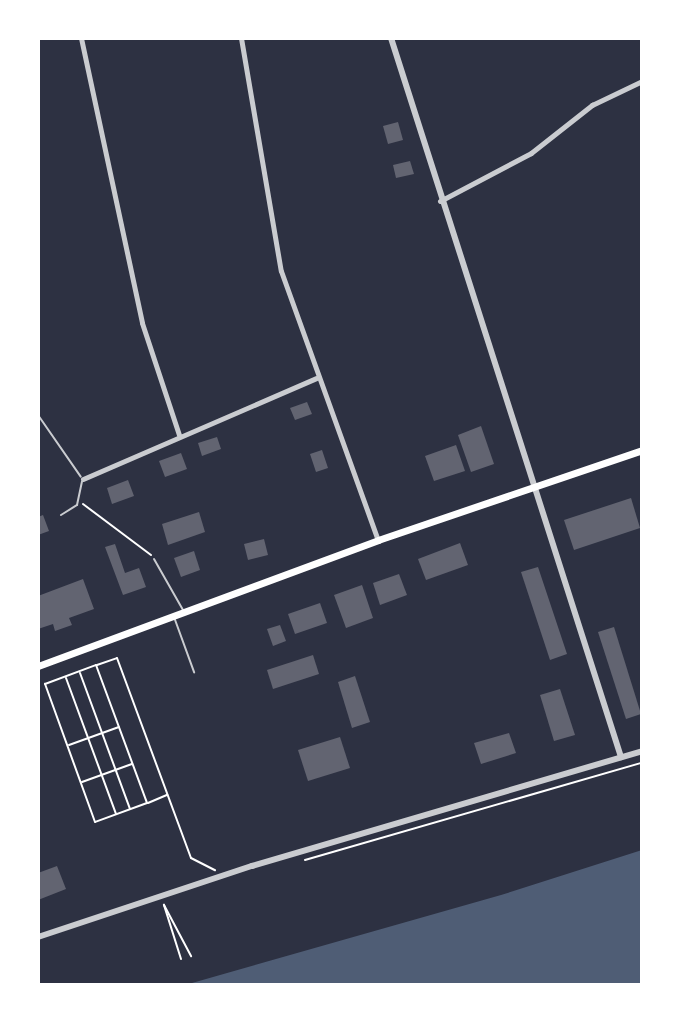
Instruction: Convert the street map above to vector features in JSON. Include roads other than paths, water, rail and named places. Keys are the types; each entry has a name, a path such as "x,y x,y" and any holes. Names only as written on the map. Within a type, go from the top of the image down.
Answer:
{"main road":[{"path":"38,666 378,540 642,450"}],"street":[{"path":"81,38 142,323 179,435"},
{"path":"241,38 281,271 316,378 378,540"},
{"path":"391,38 440,201 621,757"},
{"path":"440,201 531,153 592,105 642,81"},
{"path":"83,479 316,378"},
{"path":"38,937 218,876 642,751"}],"lane":[{"path":"38,415 83,479 80,500 61,515"},
{"path":"154,559 183,611"},
{"path":"174,615 194,672"}],"water":[{"path":"642,850 642,985 185,985 501,895"}]}
